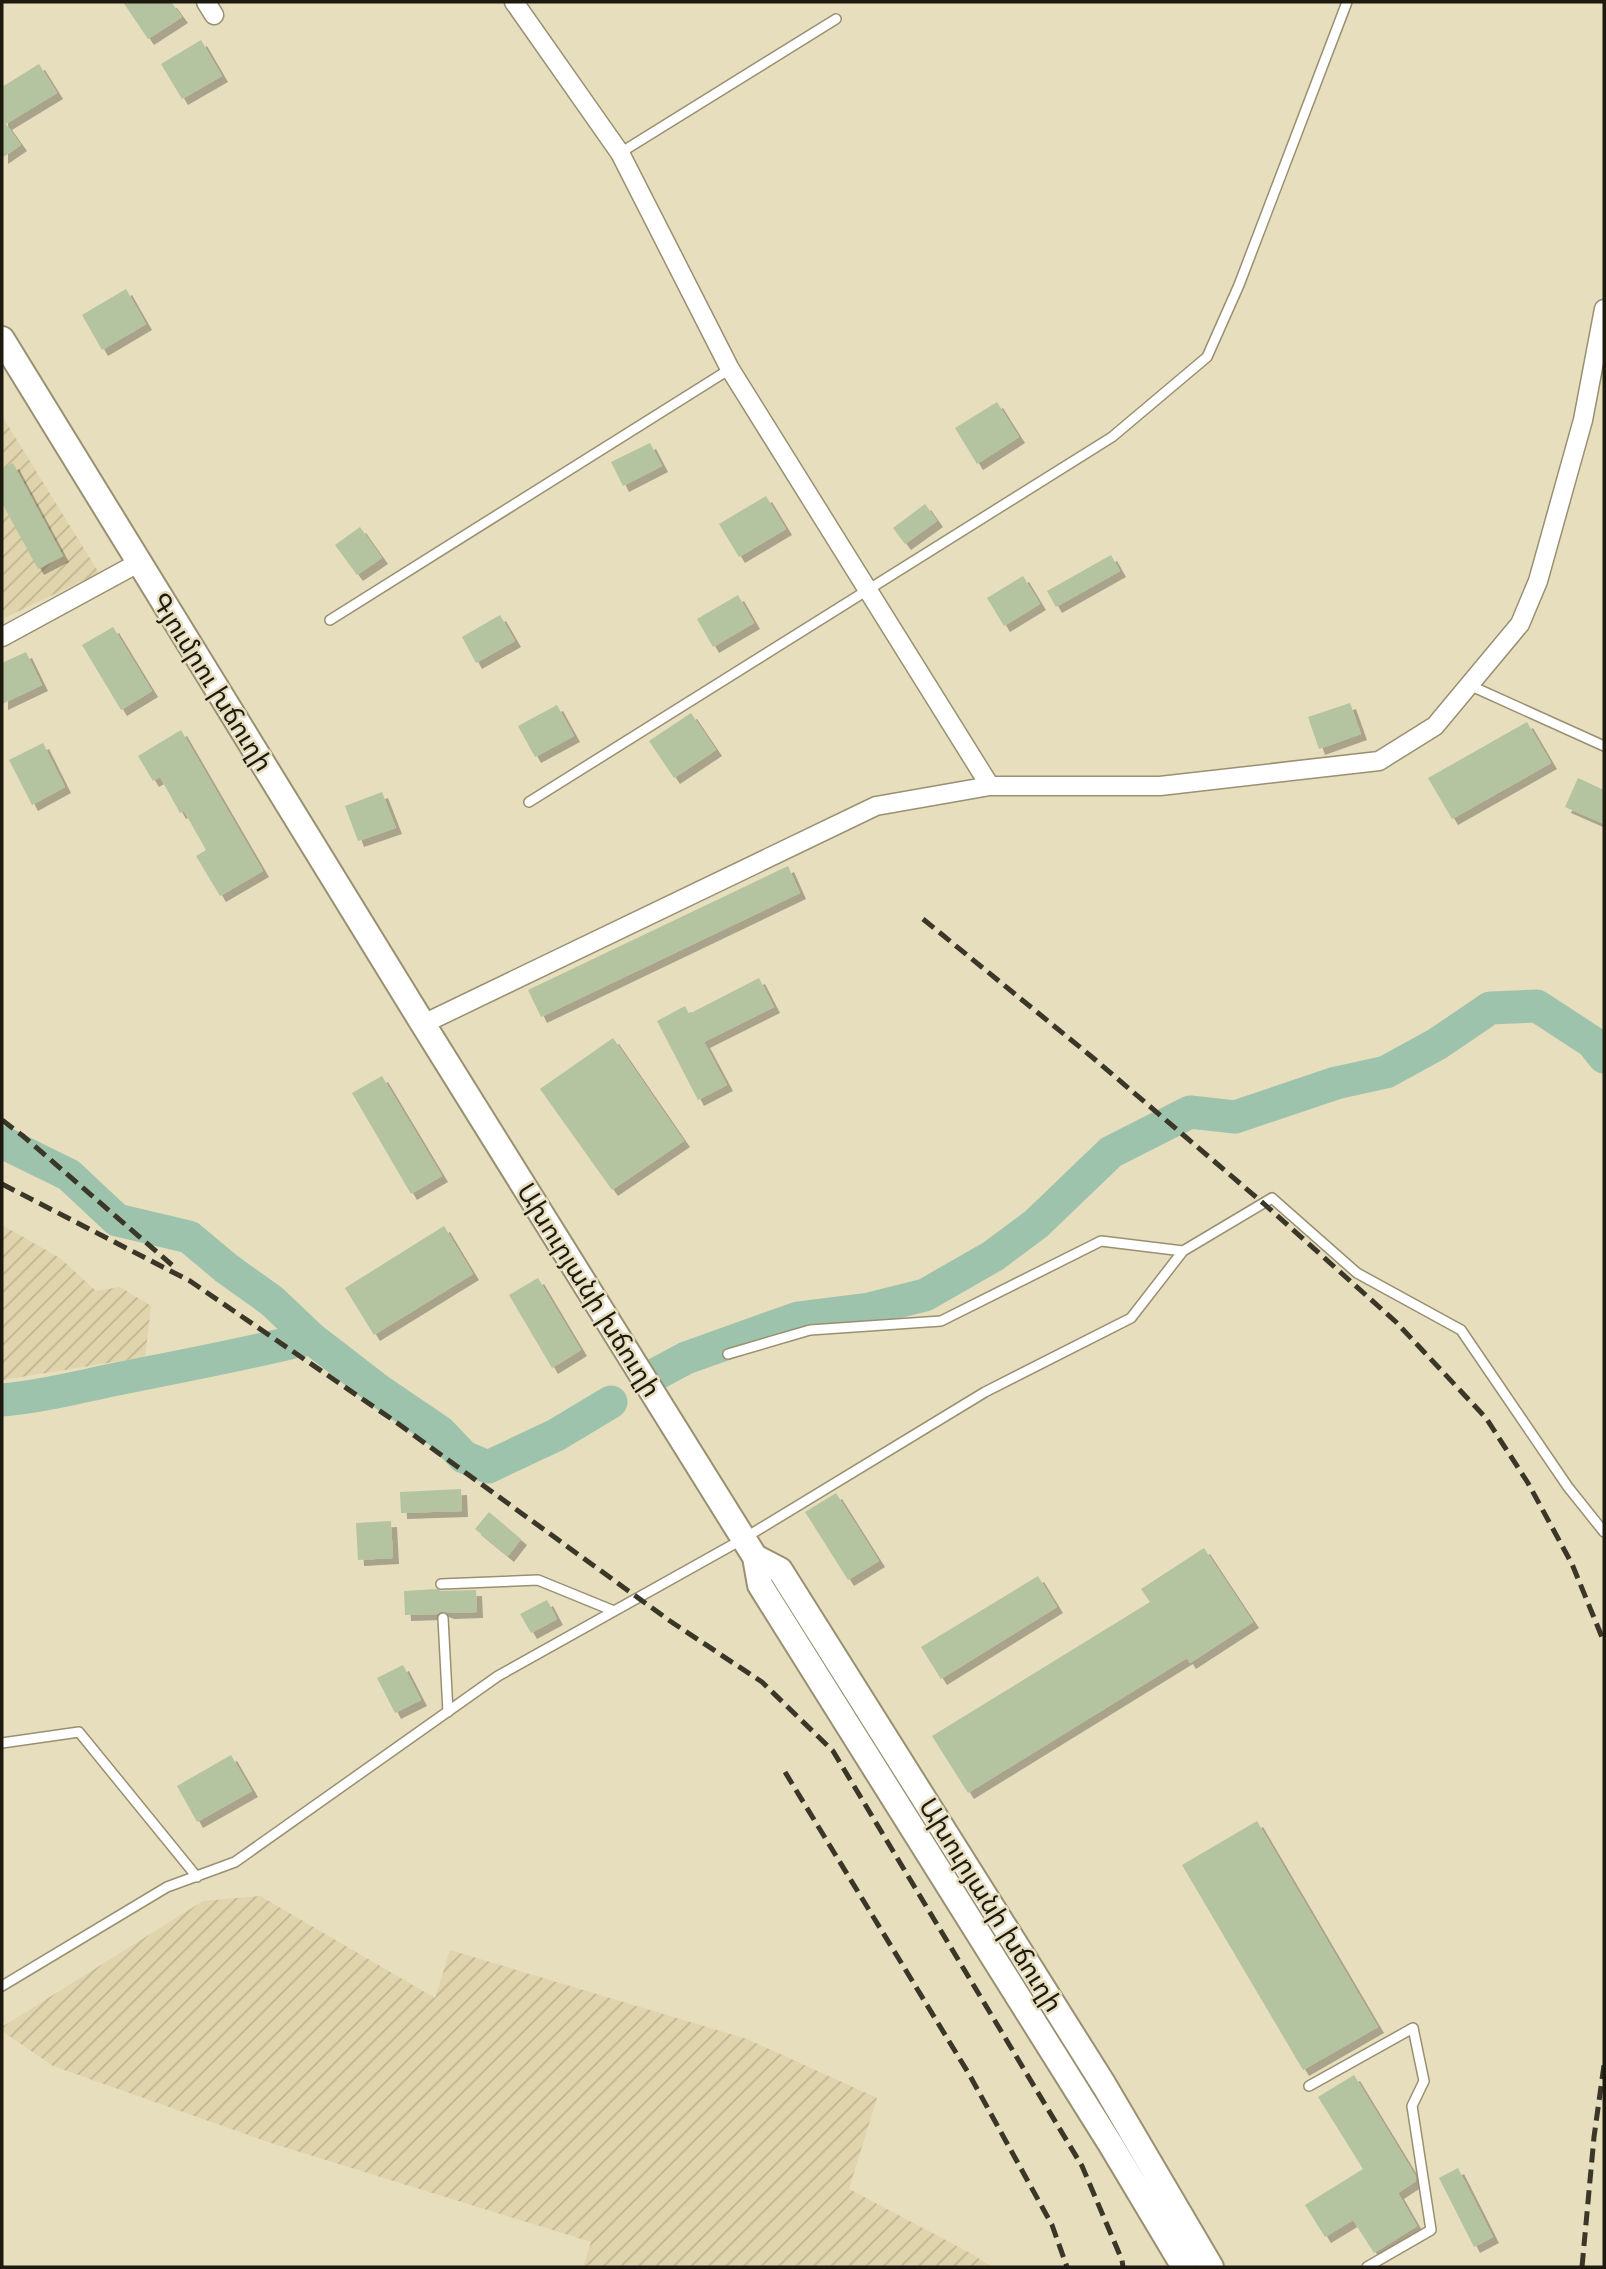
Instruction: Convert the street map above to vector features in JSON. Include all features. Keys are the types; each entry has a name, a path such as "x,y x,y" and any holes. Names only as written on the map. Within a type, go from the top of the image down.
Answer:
{"main road":[{"name":"Գյումրու խճուղի","path":"2,339 423,1024"},
{"name":"Ախուրյանի խճուղի","path":"423,1024 749,1548 760,1585 1111,2145 1184,2267"},
{"name":"Ախուրյանի խճուղի","path":"749,1548 780,1570 1104,2085 1211,2267"}],"street":[{"path":"514,2 620,153 730,369 990,786"},
{"path":"423,1024 877,806 990,786 1160,786 1379,761 1434,726 1520,624 1538,581 1583,420 1604,309"},
{"path":"2,637 138,563"}],"lane":[{"path":"529,802 1112,437 1207,357 1239,285 1347,2"},
{"path":"620,153 836,19"},
{"path":"330,620 730,369"},
{"path":"1469,685 1604,746"},
{"path":"2,1986 167,1887 234,1862 498,1676 614,1611 749,1548 985,1392 1130,1318 1183,1251 1272,1198 1357,1273 1461,1331 1568,1487 1604,1532"},
{"path":"728,1354 810,1330 941,1321 1101,1241 1183,1251"},
{"path":"441,1584 538,1580 614,1611"},
{"path":"443,1618 448,1712"},
{"path":"2,1743 79,1732 197,1877"},
{"path":"1309,2086 1413,2028 1424,2081 1412,2106 1431,2230 1367,2267"}],"shaded area":[{"path":"2,416 99,573 2,619"},
{"path":"2,1225 60,1258 96,1291 120,1287 151,1306 145,1357 2,1380"},
{"path":"260,1896 435,1998 450,1950 747,2039 877,2098 849,2189 992,2267 583,2267 591,2242 274,2144 53,2066 2,2031 2,2027 203,1901"}],"building":[{"path":"123,2 171,2 182,17 148,39"},
{"path":"201,40 222,76 182,99 161,64"},
{"path":"39,64 57,93 6,124 21,145 2,158 2,87"},
{"path":"126,289 146,324 102,350 82,315"},
{"path":"997,402 1019,437 977,464 955,428"},
{"path":"650,443 662,466 623,486 611,462"},
{"path":"13,463 63,556 38,569 2,503 2,469"},
{"path":"766,496 786,529 739,557 719,524"},
{"path":"925,504 937,521 905,544 893,528"},
{"path":"360,527 382,558 357,575 335,545"},
{"path":"1111,555 1120,571 1056,607 1047,591"},
{"path":"1023,576 1040,604 1004,626 987,598"},
{"path":"738,595 754,623 713,647 697,619"},
{"path":"500,615 515,641 476,663 462,637"},
{"path":"113,627 152,691 121,710 82,645"},
{"path":"26,652 42,685 2,704 2,663"},
{"path":"1350,703 1361,734 1319,749 1308,717"},
{"path":"557,705 574,736 535,757 518,726"},
{"path":"691,713 716,750 674,778 649,741"},
{"path":"1527,722 1551,763 1452,819 1428,778"},
{"path":"181,730 263,871 220,896 196,856 206,850 184,811 180,813 160,777 153,781 138,756"},
{"path":"43,743 65,787 32,805 9,760"},
{"path":"1578,778 1604,790 1604,824 1565,807"},
{"path":"382,792 396,828 358,841 345,806"},
{"path":"788,866 800,893 541,1017 528,990"},
{"path":"759,978 774,1007 704,1042 727,1085 698,1100 657,1021 685,1006 689,1014"},
{"path":"613,1038 684,1141 612,1190 540,1089"},
{"path":"382,1076 442,1176 411,1194 352,1093"},
{"path":"444,1226 473,1274 374,1335 345,1288"},
{"path":"538,1278 581,1350 552,1368 509,1295"},
{"path":"461,1489 462,1511 401,1513 400,1492"},
{"path":"836,1493 879,1561 848,1580 805,1512"},
{"path":"489,1512 521,1539 508,1556 475,1529"},
{"path":"391,1521 393,1558 358,1560 356,1523"},
{"path":"1204,1548 1253,1622 1190,1663 1187,1658 968,1793 932,1736 1150,1602 1141,1589"},
{"path":"1038,1576 1057,1607 941,1679 921,1647"},
{"path":"476,1590 477,1612 443,1611 438,1614 405,1615 404,1591"},
{"path":"547,1600 557,1619 531,1633 520,1614"},
{"path":"403,1665 421,1700 395,1713 377,1678"},
{"path":"231,1755 252,1791 197,1822 177,1786"},
{"path":"1257,1821 1378,2027 1303,2070 1182,1865"},
{"path":"1354,2075 1415,2175 1416,2181 1398,2193 1417,2226 1374,2253 1353,2220 1325,2237 1305,2205 1363,2169 1318,2097"},
{"path":"1458,2168 1493,2237 1474,2247 1439,2178"}],"waterway":[{"path":"658,1373 686,1358 798,1318 869,1309 925,1295 993,1256 1036,1224 1111,1152 1190,1112 1235,1117 1336,1083 1386,1072 1437,1044 1490,1008 1537,1006 1592,1042 1604,1057"},
{"path":"2,1142 69,1175 117,1220 189,1237 272,1301 311,1338 381,1392 440,1432 464,1457 488,1467 556,1435 611,1402"},
{"path":"2,1400 31,1397 311,1338"}],"railway":[{"path":"923,919 1092,1057 1263,1203 1396,1322 1486,1418 1528,1483 1572,1564 1604,1642"},
{"path":"2,1120 172,1265"},
{"path":"2,1184 190,1281 393,1420 670,1621 762,1682 833,1751 1082,2166 1123,2267"},
{"path":"785,1772 969,2074 1052,2225 1067,2267"},
{"path":"1582,2267 1594,2137 1604,2065"}]}
